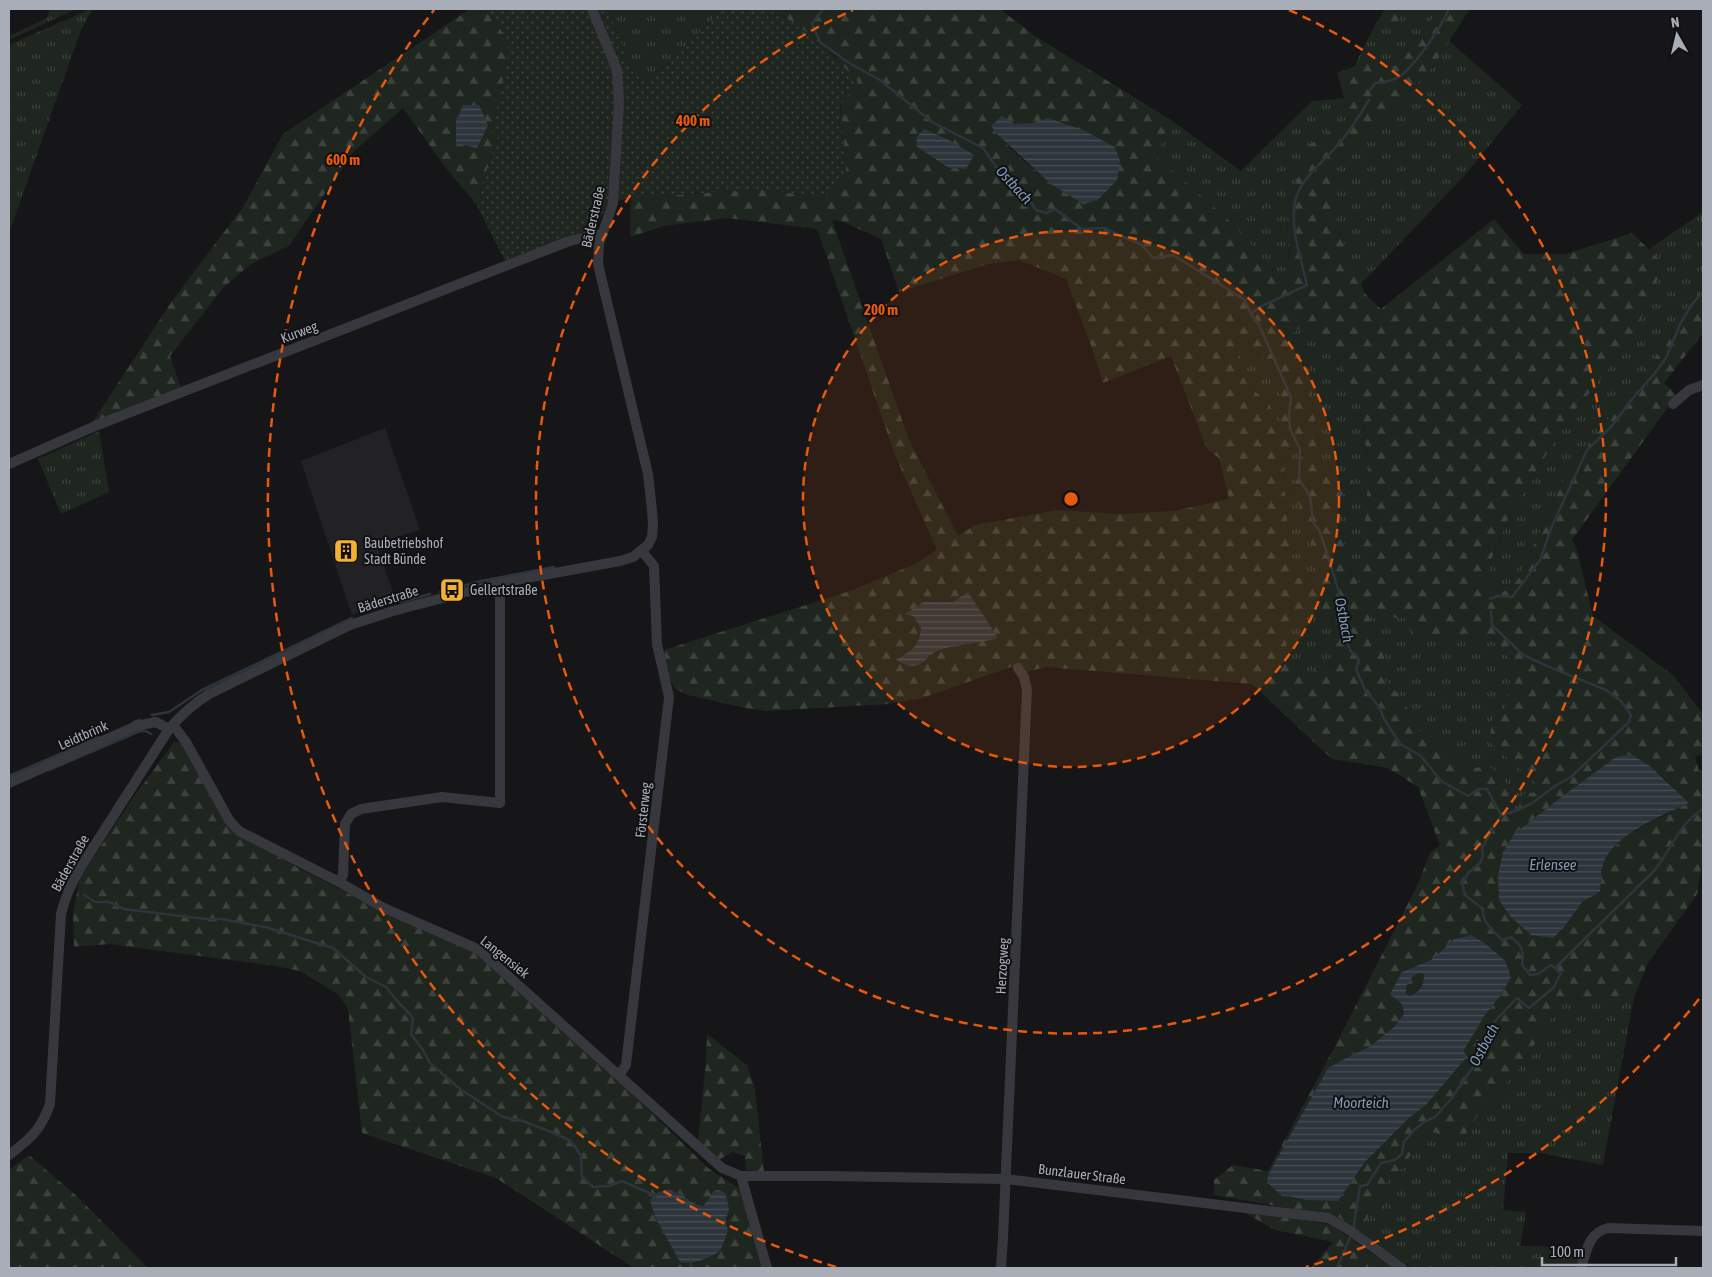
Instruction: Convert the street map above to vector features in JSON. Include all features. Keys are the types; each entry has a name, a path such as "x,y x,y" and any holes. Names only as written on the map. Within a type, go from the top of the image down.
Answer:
{"street":[{"name":"Bäderstraße","path":"9,1155 34,1134 44,1120 50,1104 61,914 70,885 171,727 196,702 350,625 393,611 500,583 620,561 633,557 648,545 652,536 652,510 648,474 600,275 598,254 611,212 615,188 619,81 613,58 592,9"},
{"name":"Kurweg","path":"9,464 89,428 567,242 603,234"},
{"path":"1673,404 1689,390 1703,385"},
{"name":"Försterweg","path":"620,1074 626,1065 669,697 657,644 654,566 642,551"},
{"path":"339,882 343,875 345,824 351,814 361,809 442,797 500,803 500,583"},
{"name":"Herzogweg","path":"1001,1268 1004,1238 1027,689 1024,677 1018,668"},
{"name":"Leidtbrink","path":"9,783 136,726 156,722 171,727"},
{"name":"Langensiek","path":"171,727 186,742 229,820 239,831 339,882 384,908 478,949 620,1074 703,1152 722,1168 741,1176"},
{"path":"741,1176 767,1268"},
{"name":"Bunzlauer Straße","path":"741,1176 1005,1179 1328,1218 1346,1228 1402,1268"},
{"path":"1581,1268 1592,1237 1598,1230 1608,1228 1703,1231"}],"shaded area":[{"path":"385,428 420,530 376,544 396,600 352,615 301,461"}],"green space":[{"path":"757,8 775,13 802,28 827,49 858,82 840,106 846,170 827,198 759,189 631,198 608,203 597,225 559,242 505,261 476,204 498,136 492,132 508,56 507,38 485,9 607,9 634,75 646,80 667,65 723,9"},
{"path":"50,9 76,9 9,40 9,36 47,18"},
{"path":"90,9 92,11 81,30 9,233 9,45"},
{"path":"470,9 485,9 507,38 508,56 492,132 498,135 476,204 445,167 403,108 353,152 289,246 251,264 223,288 170,356 181,388 92,423 172,301 243,207 283,134"},
{"path":"607,9 723,9 667,65 646,80 634,75"},
{"path":"762,9 1000,9 1035,36 1171,120 1156,156 1233,224 1287,286 1294,279 1289,268 1287,209 1309,145 1350,117 1337,73 1375,59 1395,66 1440,9 1470,9 1431,69 1334,170 1337,227 1365,294 1381,309 1494,219 1524,254 1566,254 1632,233 1664,264 1633,338 1566,422 1510,514 1492,558 1485,582 1493,590 1507,591 1519,578 1567,472 1678,328 1703,285 1703,333 1664,383 1678,396 1572,540 1577,550 1593,616 1673,675 1703,714 1703,755 1695,756 1699,771 1703,770 1703,856 1697,894 1648,963 1634,997 1563,999 1521,1066 1481,1110 1461,1142 1427,1130 1403,1167 1379,1189 1365,1224 1376,1244 1338,1217 1214,1195 1214,1180 1233,1165 1268,1171 1417,886 1430,853 1440,845 1418,787 1388,768 1332,759 1252,684 1045,667 1027,672 1014,666 922,698 888,704 767,711 688,695 675,689 666,672 664,650 853,590 917,563 937,550 895,455 817,229 727,218 664,226 630,237 631,198 759,189 827,198 846,170 836,56 784,16","holes":["1048,118 1083,204 1033,169 1011,149 991,126 1033,123","832,220 841,221 881,239 899,292 988,264 1019,260 1066,279 1103,383 1171,356 1207,449 1219,458 1229,499 1174,511 1120,514 1058,510 975,525 958,536 909,440","1302,327 1316,330 1344,370 1360,402 1369,471 1360,583 1352,574 1333,499 1352,491 1352,478 1322,467 1312,401 1303,365 1289,335","1243,349 1260,353 1273,371 1282,400 1279,426 1270,406 1246,382 1236,362","1283,448 1303,449 1294,491 1324,577 1294,578 1284,493","923,602 953,602 952,647 934,652 920,664 897,660 916,647 921,628 913,616","1332,615 1336,664 1303,674 1289,663 1285,636 1295,617","1369,617 1407,618 1411,634 1492,640 1513,662 1505,713 1494,713 1489,741 1544,791 1523,794 1518,809 1503,776 1488,766 1473,768 1415,728 1404,700 1383,678 1383,648","1616,757 1639,758 1663,777 1688,803 1640,828 1617,845 1608,854 1603,865 1600,892 1582,902 1573,913 1514,834","1471,935 1501,995 1485,1015 1463,1050 1465,1059 1426,1105 1410,1117 1365,1162 1338,1201 1269,1173 1328,1068 1369,1047 1394,1027 1404,1014 1402,1004 1402,972 1433,959 1454,939"]},
{"path":"1385,9 1406,9 1395,24 1376,23"},
{"path":"1406,9 1440,9 1395,66 1375,59 1354,67 1376,23 1395,24"},
{"path":"1449,41 1522,105 1466,174 1361,284 1337,227 1334,170 1431,69"},
{"path":"1345,98 1350,117 1309,145 1287,209 1289,267 1294,279 1287,286 1233,224 1156,156 1171,120 1241,171 1312,101"},
{"path":"1703,212 1703,285 1678,328 1567,472 1519,578 1507,591 1493,590 1485,582 1510,514 1566,422 1633,338 1664,264 1649,249"},
{"path":"1302,327 1316,330 1344,370 1360,402 1369,471 1361,584 1352,574 1333,499 1322,467 1312,401 1289,335"},
{"path":"1243,349 1260,353 1273,371 1282,400 1279,427 1270,406 1246,382 1236,362"},
{"path":"99,431 109,492 61,514 38,459"},
{"path":"1283,448 1303,449 1294,491 1324,577 1294,578 1284,493"},
{"path":"1332,615 1336,664 1303,674 1289,663 1285,636 1295,617"},
{"path":"1369,617 1408,618 1411,634 1492,640 1513,662 1505,714 1545,791 1518,810 1488,766 1473,768 1415,728 1404,700 1383,678 1383,648"},
{"path":"174,742 181,743 238,834 384,912 477,953 616,1078 708,1168 743,1191 764,1268 634,1268 496,1178 362,1133 348,1009 339,995 300,971 109,944 74,947 73,912 80,878 130,802","holes":["670,1190 682,1195 694,1204 703,1206 710,1196 726,1194 728,1231 680,1262 656,1219 658,1192"]},
{"path":"1419,973 1424,974 1422,985 1419,990 1410,996 1406,993 1408,983 1413,976"},
{"path":"1634,997 1603,1165 1540,1153 1508,1153 1503,1210 1526,1212 1520,1246 1584,1247 1576,1268 1412,1268 1376,1244 1365,1224 1379,1189 1403,1167 1427,1130 1461,1142 1481,1110 1521,1066 1563,999"},
{"path":"707,1034 747,1065 755,1089 764,1172 746,1170 745,1156 732,1152 719,1160 698,1142"},
{"path":"29,1155 79,1198 148,1268 9,1268 9,1170"},
{"path":"1240,1210 1327,1224 1336,1228 1371,1253 1368,1268 1311,1268 1333,1242 1275,1230"},
{"path":"1371,1253 1395,1268 1368,1268"}],"water":[{"path":"463,105 479,105 488,125 477,148 456,143 456,122"},
{"path":"1002,116 1015,124 1033,123 1048,118 1083,130 1115,147 1120,161 1117,180 1098,200 1083,204 1051,184 998,135 991,126"},
{"path":"924,129 949,140 974,155 966,169 949,168 916,146 917,137"},
{"path":"968,592 998,638 937,651 915,666 896,660 914,647 920,635 921,628 913,616 905,614 923,602 953,602"},
{"name":"Erlensee","path":"1631,754 1650,766 1689,803 1639,828 1616,845 1603,865 1600,892 1582,902 1564,927 1553,938 1531,935 1510,916 1499,900 1498,875 1503,852 1514,834 1564,795 1616,757"},
{"name":"Moorteich","path":"1471,935 1486,944 1505,961 1511,977 1464,1050 1465,1059 1426,1105 1410,1117 1365,1162 1338,1201 1306,1200 1280,1194 1267,1182 1269,1173 1328,1068 1369,1047 1394,1027 1404,1014 1402,1004 1390,994 1402,972 1433,959 1454,939","holes":["1419,973 1424,974 1419,990 1410,996 1406,993 1411,978"]},
{"path":"670,1190 682,1195 694,1204 703,1206 714,1191 719,1190 726,1194 729,1209 726,1219 728,1231 720,1251 701,1260 690,1263 680,1262 656,1219 650,1200 658,1192"}],"waterway":[{"name":"Ostbach","path":"823,9 812,24 820,42 849,63 880,80 932,122 983,148 999,171 1024,191 1036,210 1046,213 1055,209 1082,229 1104,228 1142,245 1153,258 1173,255 1245,300 1251,314 1259,325 1291,397 1290,429 1300,449 1299,479 1310,496 1313,522 1319,530 1338,589 1346,641 1351,652 1359,660 1356,669 1365,690 1380,708 1383,717 1400,744 1421,756 1441,781 1468,796 1479,789 1487,789 1501,815 1482,848 1483,856 1480,863 1469,872 1462,883 1465,895 1483,909 1486,922 1502,940 1511,937 1518,943 1523,952 1522,965 1530,975 1538,974 1551,965 1561,973 1554,987 1529,1008 1517,998 1494,1022 1484,1051 1451,1099 1435,1117 1415,1129 1404,1142 1402,1154 1395,1160 1381,1163 1367,1185 1360,1186 1353,1230"},
{"path":"1370,90 1375,83 1395,79 1410,67 1429,43 1449,9"},
{"path":"1251,314 1258,308 1307,285 1295,233 1294,212 1297,194 1306,179 1345,136 1369,100"},
{"path":"1490,599 1497,596 1512,597 1540,560 1552,526 1587,450 1611,427 1655,373 1666,358 1681,322 1693,303 1703,292"},
{"path":"440,592 481,581 554,567"},
{"path":"401,602 430,594"},
{"path":"1491,611 1492,625 1523,655 1606,690 1620,700 1631,715 1629,722 1571,777 1531,804 1501,815"},
{"path":"152,715 169,712 202,690 352,618"},
{"path":"134,722 140,720"},
{"path":"49,770 140,731 146,731 151,734"},
{"path":"9,776 99,737"},
{"path":"1555,968 1654,871 1681,829 1703,809"},
{"path":"84,895 95,902 109,902 124,909 206,919 221,919 265,927 333,948 366,977 386,987 413,1019 411,1034 430,1063 460,1089 503,1117 523,1121 567,1139 574,1145 581,1156 582,1177 593,1187 609,1186 622,1181 655,1197"},
{"name":"Ostbach","path":"1337,1268 1351,1235"},
{"path":"691,1261 691,1268"}],"place":[{"name":"Baubetriebshof Stadt Bünde","path":"346,551"},
{"name":"Gellertstraße","path":"452,590"}]}
